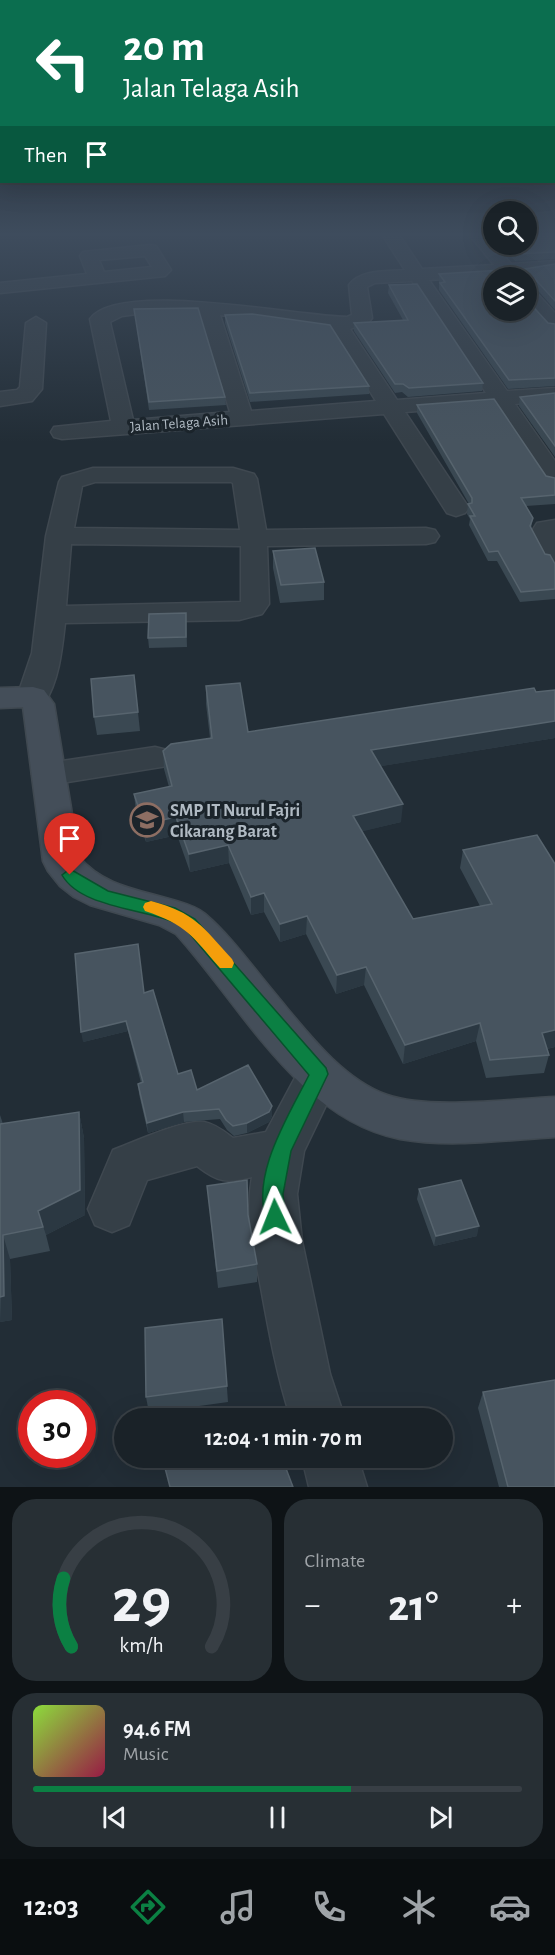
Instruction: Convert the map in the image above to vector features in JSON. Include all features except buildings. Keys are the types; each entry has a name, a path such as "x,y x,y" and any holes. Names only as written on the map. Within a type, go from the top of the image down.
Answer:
{"street":[{"name":"Jalan Telaga Asih","path":"360,302 362,318 337,324 208,309 134,308 111,312 100,319 123,428 555,394"},
{"path":"436,302 555,479"},
{"path":"537,305 555,325"},
{"path":"208,309 243,419"},
{"path":"0,399 24,396 31,389 36,323"},
{"path":"337,324 456,508"},
{"path":"62,432 123,428"},
{"path":"49,615 247,610 255,604 254,538 245,479 233,475 93,475 77,478 68,485 59,536 49,615 46,653 16,698 40,714 61,861 70,875 83,886 104,896 175,914 190,923 319,1074 351,1098 382,1114 415,1119 472,1121 555,1117"},
{"path":"555,528 546,529 543,534 555,556"},
{"path":"59,536 254,538 426,536"},
{"path":"49,774 155,758"},
{"path":"314,1408 303,1374 277,1241 273,1194 281,1150 319,1074"},
{"path":"112,1209 130,1165 163,1152 203,1143 227,1161 281,1150"},
{"path":"333,1468 339,1487"}],"slow traffic":[{"path":"151,907 175,914 190,923 226,963"}],"place":[{"name":"SMP IT Nurul Fajri Cikarang Barat","path":"147,820"}],"route":[{"path":"70,875 83,886 104,896 175,914 190,923 319,1074 281,1150 273,1194 275,1217"}]}
